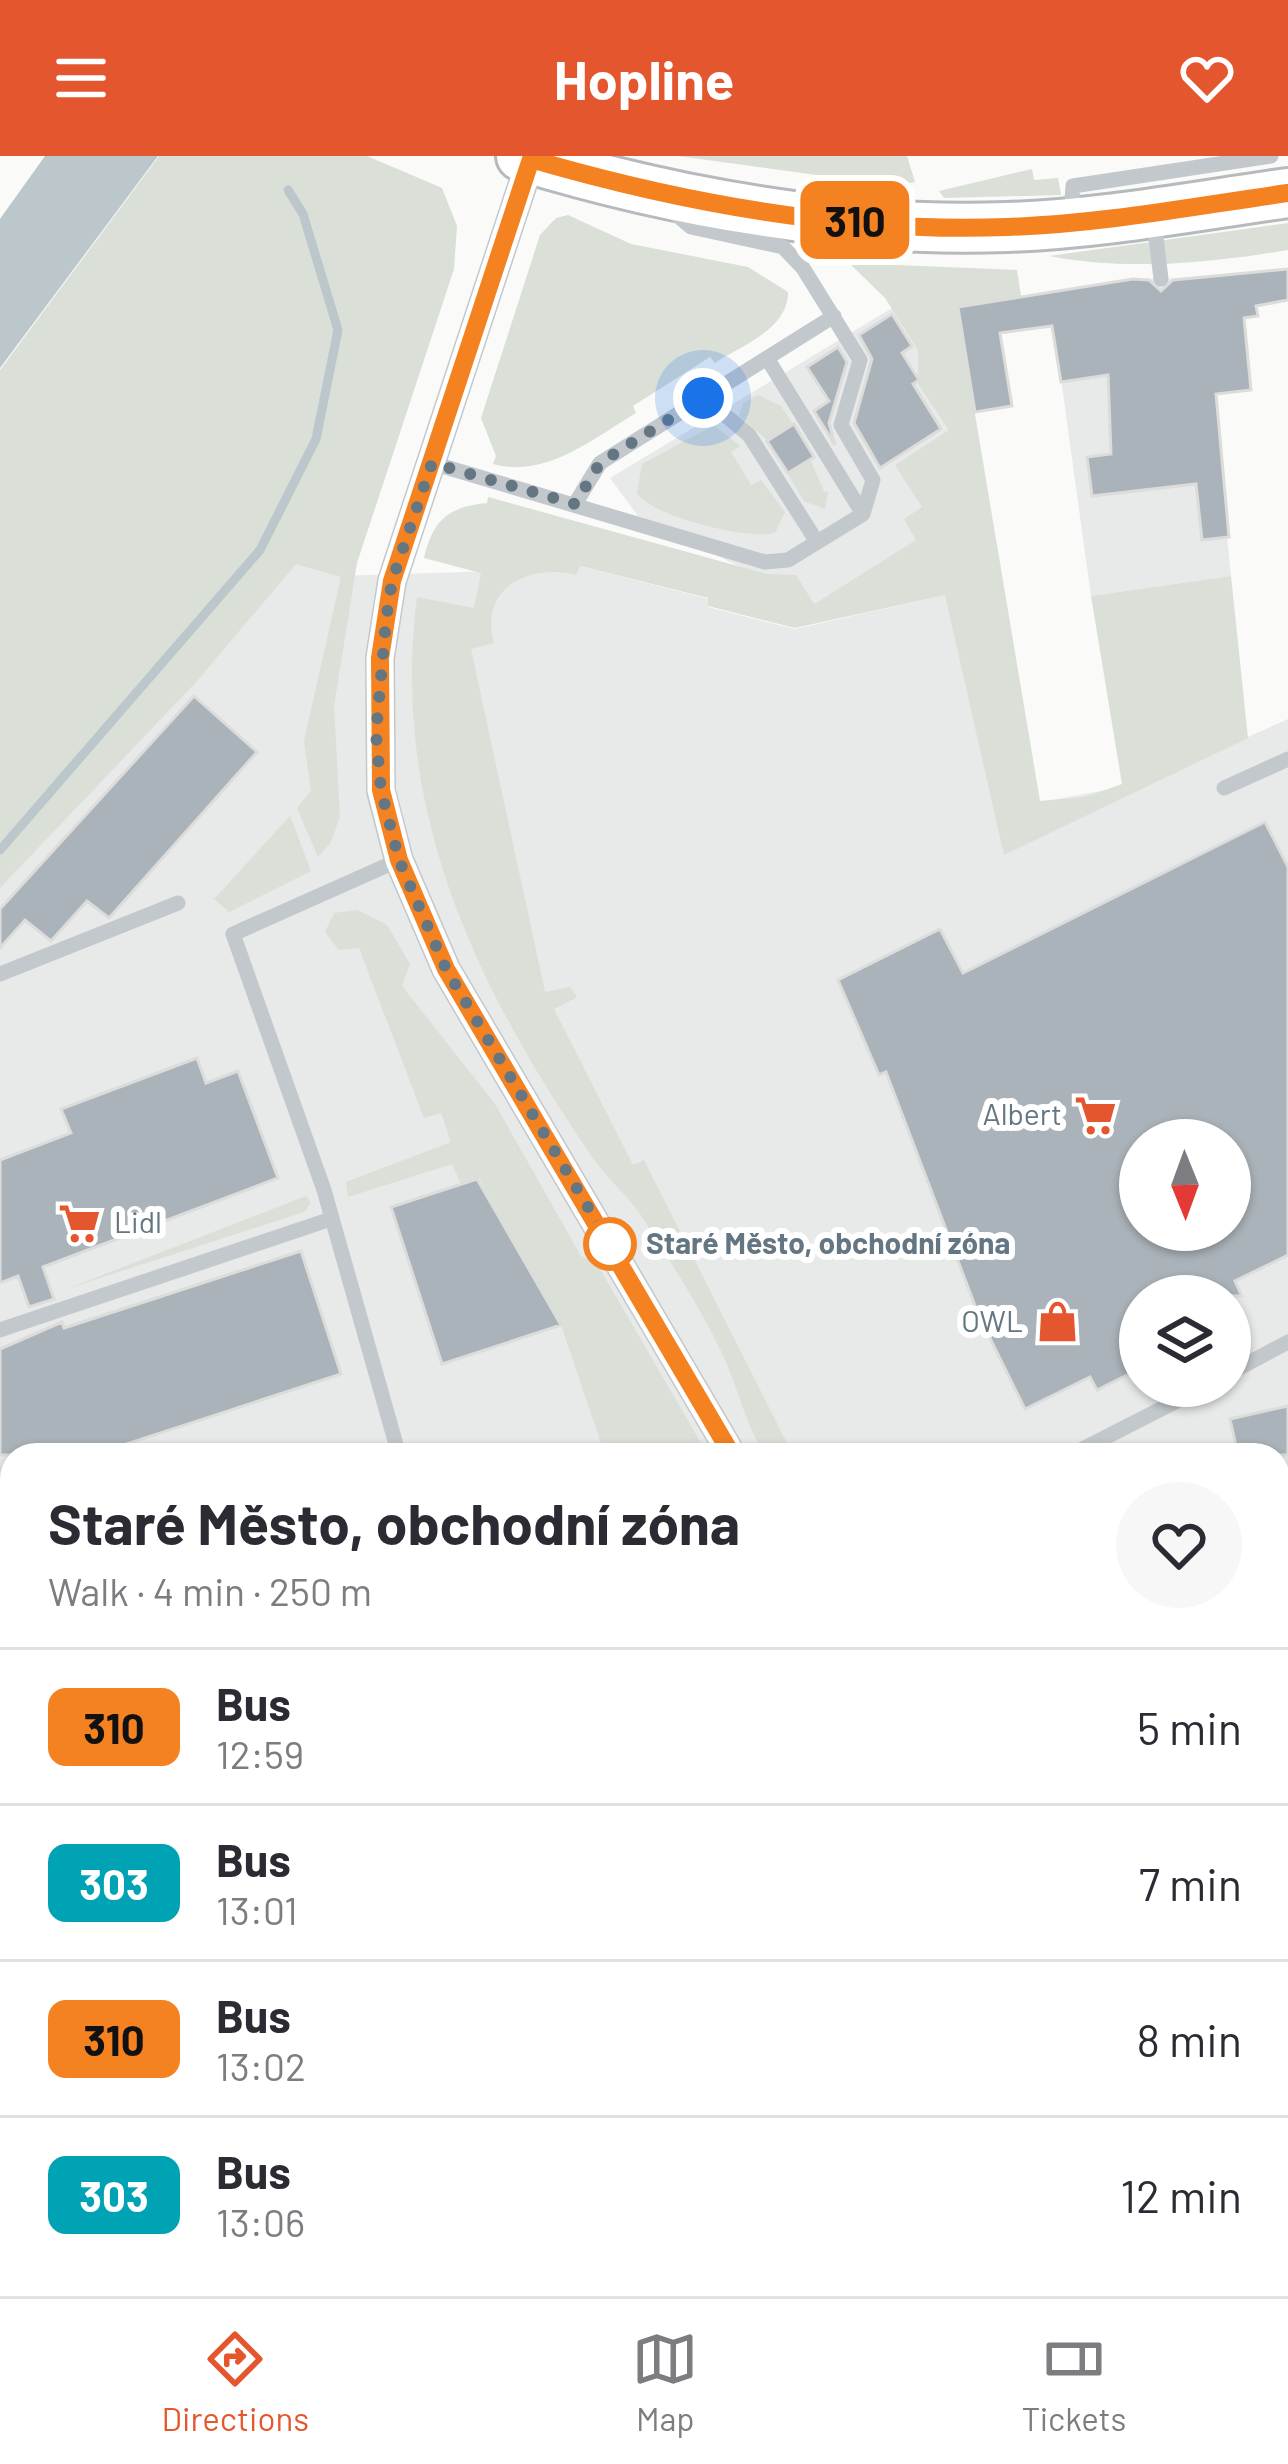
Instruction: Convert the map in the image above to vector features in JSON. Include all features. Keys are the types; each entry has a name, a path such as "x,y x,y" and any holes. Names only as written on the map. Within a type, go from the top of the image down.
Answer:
{"main road":[{"path":"528,157 645,189 890,223 970,228 1070,223 1153,212 1209,175 1288,193"}],"street":[{"path":"528,157 392,581 380,658 381,790 399,860 446,969 725,1443"}],"lane":[{"path":"1070,223 1073,185 1209,175 1270,156"},
{"path":"432,463 765,562 788,560 863,514 874,479 842,425 860,359 834,316 783,247 691,227 645,189"},
{"path":"1153,212 1161,280"},
{"path":"575,504 600,463 834,316"},
{"path":"767,358 863,514"},
{"path":"703,398 748,435 817,542"},
{"path":"1224,788 1288,759"},
{"path":"396,1443 331,1219 232,934 399,860"},
{"path":"0,974 178,903"},
{"path":"0,1330 331,1219"},
{"path":"1251,1362 1288,1342"},
{"path":"1094,1443 1165,1407"}],"shaded area":[{"path":"45,156 158,156 0,368 0,219"},
{"path":"159,156 367,156 442,188 457,226 454,269 357,563 334,706 340,817 331,842 318,857 297,808 311,791 304,741 341,577 296,564 198,680 0,888 0,370"},
{"path":"678,156 907,156 915,182 897,186"},
{"path":"1032,169 1034,180 1058,178 1061,195 944,198 939,191"},
{"path":"568,215 631,244 748,267 788,292 786,305 762,335 715,363 710,357 633,406 636,413 568,454 531,466 493,464 496,456 481,418 540,235 556,218"},
{"path":"1288,223 1288,250 1259,255 1138,264 1049,256"},
{"path":"849,263 1017,270 1021,296 957,307 1040,801 1085,797 1122,784 1091,596 1231,576 1248,738 1004,855 945,595 795,628 708,606 708,598 580,566 576,575 526,576 501,594 491,624 494,643 471,649 545,992 570,987 577,997 554,1009 633,1165 644,1160 787,1443 758,1443 726,1362 688,1290 550,1092 478,960 430,822 416,750 412,675 417,597 474,608 481,573 424,558 444,518 487,503 488,497 767,574 796,575 814,604 916,540 904,519 922,507 895,465 949,430 918,384 918,350 885,298"},
{"path":"1212,278 1218,444 1231,576 1091,596 1049,292 1127,279"},
{"path":"902,302 967,434 962,512 814,604 638,516 610,478"},
{"path":"758,395 781,406 815,457 811,461 824,492 828,491 825,509 804,501 767,440 739,416 743,403"},
{"path":"714,425 740,446 731,452 751,485 761,480 785,512 775,533 702,525 661,510 637,493 642,464"},
{"path":"296,563 339,576 553,569 576,575 579,566 709,599 708,607 795,629 945,595 1041,802 1112,789 1208,755 1288,719 1288,1443 0,1443 0,885"},
{"path":"290,816 311,871 229,912 214,899"},
{"path":"357,910 387,925 410,964 402,986 495,1104 581,1256 597,1264 701,1443 601,1443 561,1325 479,1178 461,1184 452,1164 348,1197 346,1182 451,1142 441,1113 424,1118 359,948 339,950 325,932 334,913"},
{"path":"306,1196 311,1203 304,1212 69,1288"}],"building":[{"path":"1288,269 1288,300 1256,306 1258,316 1244,318 1251,390 1216,394 1229,537 1202,540 1196,484 1092,496 1087,457 1111,454 1108,375 1061,382 1052,326 1000,333 1012,406 975,412 958,307 1133,279 1149,280 1161,291 1173,280"},
{"path":"892,314 912,346 902,353 919,380 913,384 941,429 880,468 854,423 872,359 859,335"},
{"path":"838,347 847,362 829,423 835,445 814,411 829,401 807,367"},
{"path":"794,424 814,457 788,473 767,441"},
{"path":"194,696 257,752 109,918 87,901 51,941 25,920 0,948 0,909"},
{"name":"Albert","path":"1265,822 1288,867 1288,1255 1247,1275 1119,1275 1119,1379 1097,1390 1090,1377 1025,1409 979,1316 886,1072 879,1075 838,980 940,929 963,973"},
{"name":"Lidl","path":"197,1058 206,1083 238,1071 278,1178 43,1267 54,1299 29,1307 18,1276 0,1283 0,1160 71,1133 61,1109"},
{"path":"477,1179 561,1325 442,1364 391,1207"},
{"path":"301,1251 341,1374 130,1443 0,1443 0,1349 62,1322 64,1328"},
{"path":"1288,1406 1288,1443 1235,1443 1230,1419"}],"waterway":[{"path":"0,850 260,550 316,439 338,330 303,214 288,190"}],"bus line":[{"name":"310","path":"725,1443 446,969 399,860 381,790 376,734 380,658 392,581 531,159 645,189 756,208 970,228 1070,223 1288,193"}],"place":[{"name":"Albert","path":"1096,1115"},
{"name":"Lidl","path":"80,1223"},
{"name":"Staré Město, obchodní zóna","path":"610,1244"},
{"name":"OWL","path":"1057,1322"}],"route":[{"path":"610,1244 446,969 420,914 399,860 381,790 376,734 380,658 392,581 432,463 575,504 584,481 600,463 703,398"}]}
